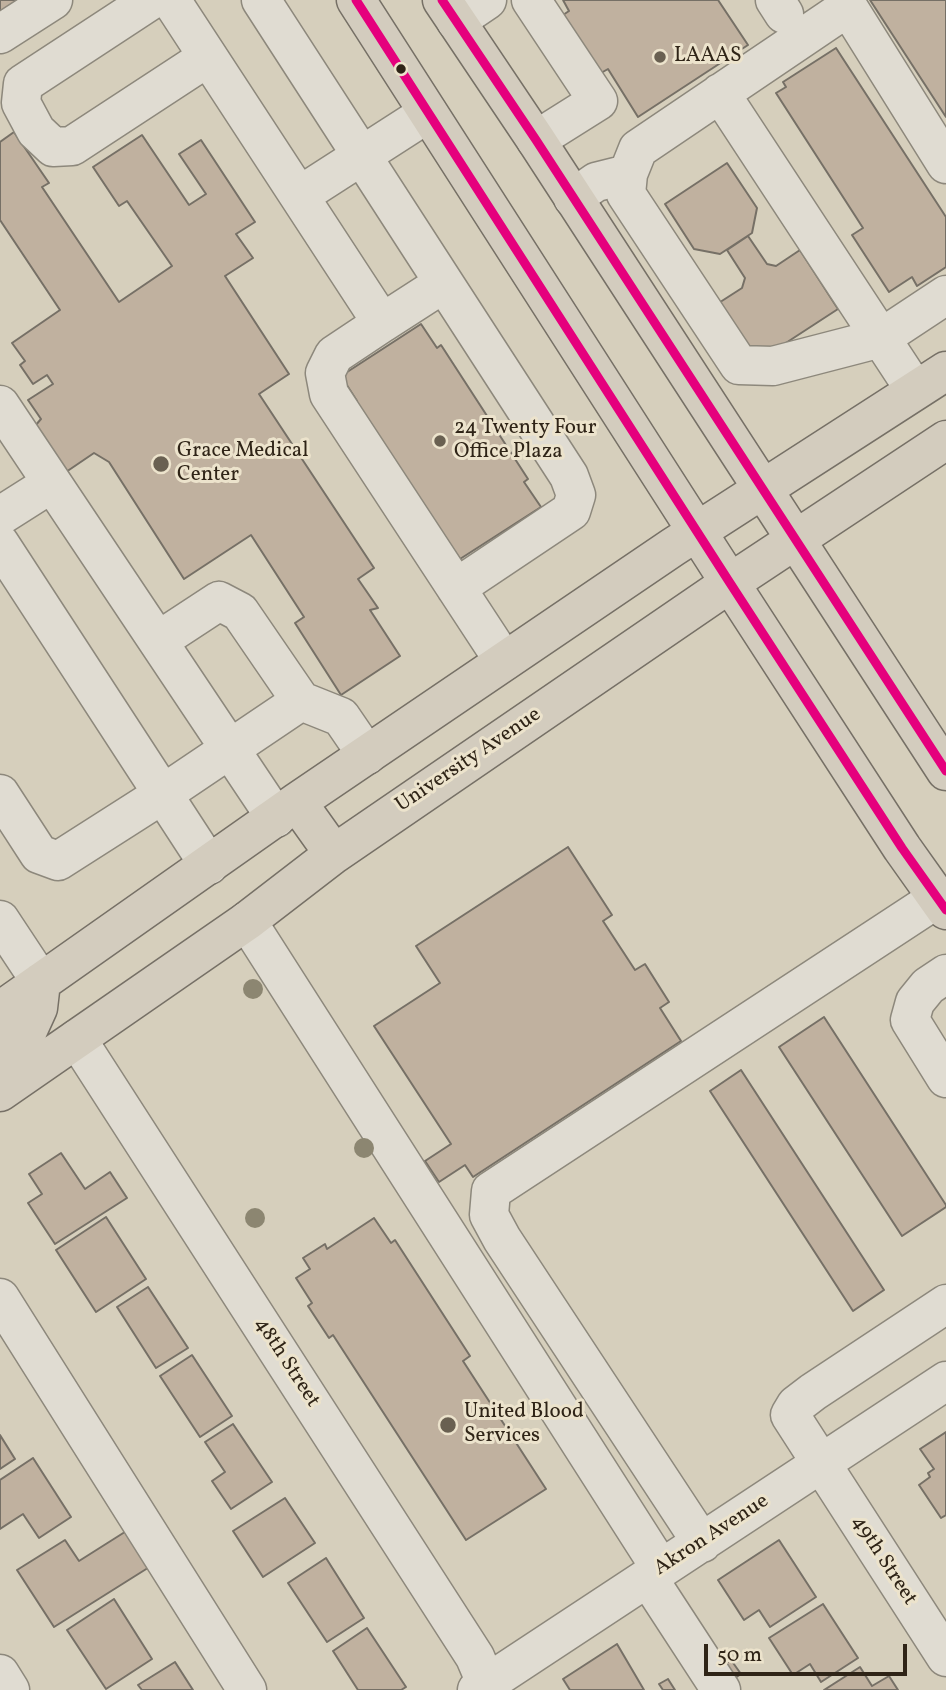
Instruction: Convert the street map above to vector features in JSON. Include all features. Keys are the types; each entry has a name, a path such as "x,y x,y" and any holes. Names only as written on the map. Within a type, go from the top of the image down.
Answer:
{"main road":[{"path":"356,0 730,583 902,848 942,904"},
{"path":"462,7 536,139 573,198 946,771"},
{"path":"0,1011 504,662 763,488 931,380"},
{"name":"University Avenue","path":"0,1092 247,921 334,854 730,583 946,440"},
{"path":"287,810 334,854"},
{"path":"0,1052 28,1030 38,1008 41,982"}],"street":[{"path":"0,34 53,0"},
{"path":"151,0 23,84 10,110 53,147 72,146 208,57"},
{"path":"171,0 382,323"},
{"path":"261,0 569,476 576,495 571,511 456,589"},
{"path":"531,0 598,101 536,139"},
{"path":"946,164 846,3 638,149 628,174 626,194 739,365 774,366 881,338 946,295"},
{"path":"720,93 881,338 931,380"},
{"path":"299,196 428,113"},
{"path":"573,198 596,182 628,174"},
{"path":"629,284 668,258"},
{"path":"444,283 334,355 325,373 329,394 504,662"},
{"path":"680,361 719,334"},
{"path":"0,405 231,748 287,810"},
{"path":"0,516 52,483"},
{"path":"0,544 209,865"},
{"path":"158,641 219,601 240,612 301,701 341,717 367,755"},
{"path":"0,794 39,854 58,860 163,794 301,701"},
{"path":"702,1543 502,1239 489,1215 491,1191 942,904"},
{"path":"0,920 41,982"},
{"path":"247,921 655,1573 722,1690"},
{"path":"946,974 928,986 915,1002 910,1020 946,1078"},
{"name":"48th Street","path":"77,1039 475,1657 484,1688"},
{"path":"0,1298 247,1690"},
{"name":"49th Street","path":"946,1304 796,1405 790,1415 946,1657"},
{"name":"Akron Avenue","path":"484,1688 946,1381"},
{"path":"0,1674 10,1690"}],"building":[{"path":"0,0 26,0 0,18"},
{"name":"LAAAS","path":"563,0 718,0 748,45 638,117 608,69 601,73 563,15 569,11"},
{"path":"870,0 946,0 946,117"},
{"path":"836,48 946,217 946,267 917,286 912,277 889,292 852,235 863,228 776,93 786,87 783,82"},
{"path":"14,132 49,183 42,187 119,302 172,266 127,201 119,206 93,167 142,135 189,205 206,194 179,154 201,140 255,222 236,234 253,258 225,276 289,374 259,394 374,568 358,579 378,608 370,610 400,656 341,695 295,623 304,617 251,535 184,579 109,462 94,453 66,472 35,426 41,419 28,400 53,384 47,375 33,384 20,365 25,361 12,343 60,310 0,220 0,142"},
{"path":"727,163 757,208 752,233 720,254 694,249 665,204"},
{"path":"748,236 767,264 776,266 800,250 838,309 752,365 714,306 742,288 745,278 727,250"},
{"name":"24 Twenty Four Office Plaza","path":"421,324 437,348 441,345 528,479 524,482 541,507 460,559 352,403 357,401 341,376"},
{"path":"568,847 612,915 603,921 635,970 645,964 669,1002 660,1008 681,1041 473,1177 465,1165 439,1182 425,1161 451,1144 374,1026 440,983 416,946"},
{"path":"824,1017 946,1205 902,1236 779,1047"},
{"path":"741,1070 884,1290 853,1311 710,1091"},
{"path":"61,1153 85,1189 110,1172 127,1198 55,1244 28,1203 42,1194 29,1174"},
{"path":"106,1217 146,1279 96,1312 56,1250"},
{"name":"United Blood Services","path":"374,1218 391,1243 395,1240 470,1356 463,1361 546,1489 466,1540 333,1335 329,1338 308,1306 312,1303 296,1278 310,1269 303,1258 325,1244 327,1249"},
{"path":"148,1287 188,1348 156,1368 117,1307"},
{"path":"192,1355 232,1416 200,1437 160,1376"},
{"path":"233,1424 272,1482 231,1509 212,1481 225,1472 205,1442"},
{"path":"946,1432 946,1515 941,1518 919,1485 930,1477 928,1473 934,1469 920,1449"},
{"path":"0,1435 15,1459 0,1469"},
{"path":"33,1458 71,1517 39,1538 23,1514 0,1529 0,1480"},
{"path":"285,1498 315,1543 263,1577 233,1531"},
{"path":"128,1530 151,1566 54,1627 17,1570 65,1540 79,1561"},
{"path":"779,1540 816,1597 770,1627 759,1610 744,1620 718,1580"},
{"path":"326,1558 364,1618 327,1642 288,1583"},
{"path":"114,1599 152,1659 106,1689 67,1630"},
{"path":"823,1604 858,1658 821,1682 810,1664 793,1675 769,1638"},
{"path":"367,1628 406,1687 401,1690 358,1690 333,1651"},
{"path":"617,1644 644,1690 570,1690 563,1679"},
{"path":"731,1660 741,1674 732,1680 722,1666"},
{"path":"175,1662 193,1690 142,1690 138,1685"},
{"path":"860,1667 872,1686 889,1676 898,1690 824,1690"},
{"path":"668,1679 675,1690 663,1690 659,1684"}],"transit line":[{"path":"356,0 730,583 902,848 946,910"},
{"path":"442,0 946,771"}],"place":[{"name":"LAAAS","path":"660,57"},
{"name":"24 Twenty Four Office Plaza","path":"440,441"},
{"name":"Grace Medical Center","path":"161,464"},
{"name":"United Blood Services","path":"448,1425"}]}
